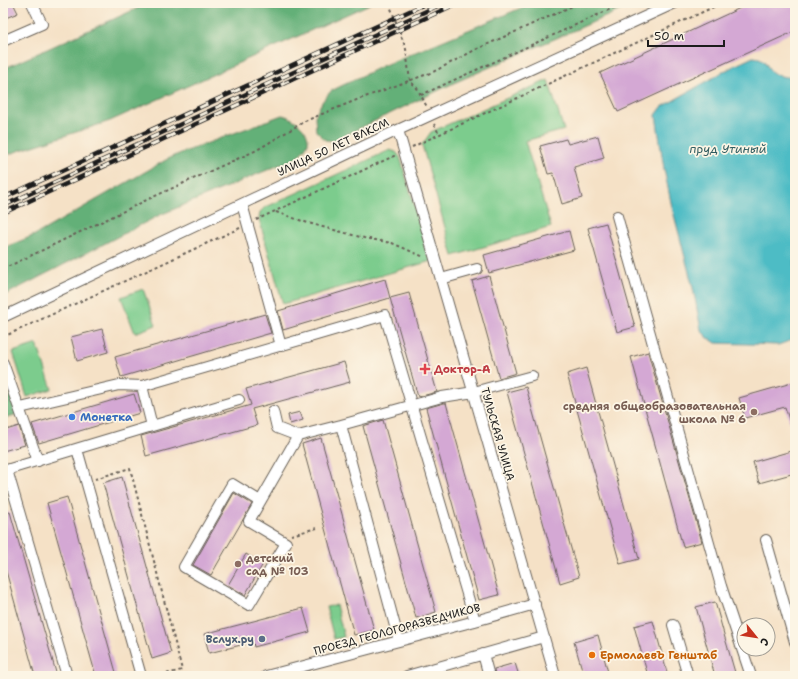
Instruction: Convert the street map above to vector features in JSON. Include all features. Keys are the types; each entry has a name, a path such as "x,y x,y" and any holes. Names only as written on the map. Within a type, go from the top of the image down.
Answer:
{"street":[{"path":"3,41 42,24 32,3"},
{"name":"УЛИЦА 50 ЛЕТ ВЛКСМ","path":"3,317 398,130 675,3"},
{"name":"ТУЛЬСКАЯ УЛИЦА","path":"398,130 555,676"},
{"path":"242,204 282,346"},
{"path":"617,216 721,586 751,676"},
{"path":"441,279 477,269"},
{"path":"20,408 119,385 142,386 385,315 475,621"},
{"path":"3,364 38,460"},
{"path":"273,411 277,428 298,436 442,397 474,392 532,376"},
{"path":"142,386 152,426"},
{"path":"67,676 5,470 239,400"},
{"path":"341,425 399,641"},
{"path":"260,501 232,484 184,567 249,605 286,543 249,521 298,436"},
{"path":"76,449 141,676"},
{"path":"766,540 795,642"},
{"name":"ПРОЕЗД ГЕОЛОГОРАЗВЕДЧИКОВ","path":"266,676 535,604"},
{"path":"673,625 688,676"},
{"path":"406,676 544,637"},
{"path":"483,654 489,676"}],"path":[{"path":"389,3 406,49 410,81"},
{"path":"3,269 153,197 257,150 305,120 433,72 475,50 579,3"},
{"path":"420,95 624,3"},
{"path":"3,337 722,3"},
{"path":"274,212 364,238 392,243 424,257 426,261"},
{"path":"86,482 130,468 182,670 158,676"},
{"path":"278,538 317,528"}],"green space":[{"path":"149,3 372,3 110,121 3,157 3,69"},
{"path":"533,3 637,3 456,82 333,141 325,140 316,131 315,116 322,102 331,91 382,66"},
{"path":"548,80 564,130 525,141 551,227 453,256 422,145 431,132"},
{"path":"282,115 296,121 304,129 308,138 306,147 296,158 160,215 3,296 3,248 35,235 171,157"},
{"path":"390,150 396,152 400,157 431,261 283,304 259,219 260,212 264,208"},
{"path":"143,289 156,325 135,333 121,297"},
{"path":"37,344 52,389 27,397 13,352"},
{"path":"3,376 17,414 3,419"},
{"path":"336,605 344,637 334,639 326,607"}],"water":[{"name":"пруд Утиный","path":"753,57 763,60 774,74 795,78 795,339 778,345 716,343 707,337 701,330 693,288 672,207 664,169 656,115 662,107 732,67"}],"building":[{"path":"3,3 13,3 18,13 3,19"},
{"path":"751,3 795,3 795,31 618,112 600,73"},
{"path":"598,136 604,158 574,167 582,198 562,204 553,173 548,174 540,146 566,139 568,144"},
{"path":"606,223 635,327 617,332 588,228"},
{"path":"569,231 574,250 489,273 484,255"},
{"path":"489,276 516,373 499,378 472,281"},
{"path":"385,279 390,298 283,330 278,311"},
{"path":"409,293 437,392 418,397 390,298"},
{"path":"265,314 271,333 121,377 115,357"},
{"path":"102,329 108,352 77,361 71,337"},
{"path":"648,352 702,542 683,547 631,357"},
{"path":"344,362 350,382 252,409 257,425 146,456 141,436 251,405 246,389"},
{"path":"586,368 639,559 620,564 567,374"},
{"name":"средняя общеобразовательная школа № 6","path":"795,382 795,432 793,432 785,407 745,418 739,398"},
{"path":"526,387 579,577 560,583 507,392"},
{"path":"134,394 140,413 39,443 32,424"},
{"path":"446,403 499,595 479,600 426,408"},
{"path":"300,412 303,420 290,424 288,415"},
{"path":"383,420 436,612 416,618 363,426"},
{"path":"19,426 25,445 3,451 3,431"},
{"path":"321,438 374,630 354,635 302,444"},
{"path":"795,450 795,473 759,483 753,462"},
{"path":"122,477 171,653 152,659 103,483"},
{"path":"234,493 252,504 211,575 193,565"},
{"path":"67,497 117,676 96,676 47,503"},
{"path":"10,512 57,676 35,676 3,560 3,514"},
{"path":"246,554 263,564 245,595 228,585"},
{"path":"715,602 736,676 715,676 696,607"},
{"path":"303,608 310,632 254,647 253,642 209,653 204,634"},
{"path":"653,621 668,676 648,676 634,626"},
{"path":"598,635 609,676 584,676 574,642"},
{"path":"515,663 519,676 495,676 494,669"}],"railway":[{"path":"3,198 427,3"},
{"path":"3,213 458,3"},
{"path":"3,206 437,6"}],"place":[{"name":"Доктор-А","path":"425,369"},
{"name":"средняя общеобразовательная школа № 6","path":"754,412"},
{"name":"Монетка","path":"72,417"},
{"name":"детский сад № 103","path":"238,564"},
{"name":"Вслух.ру","path":"262,639"},
{"name":"ЕрмолаевЪ Генштаб","path":"592,655"}]}
